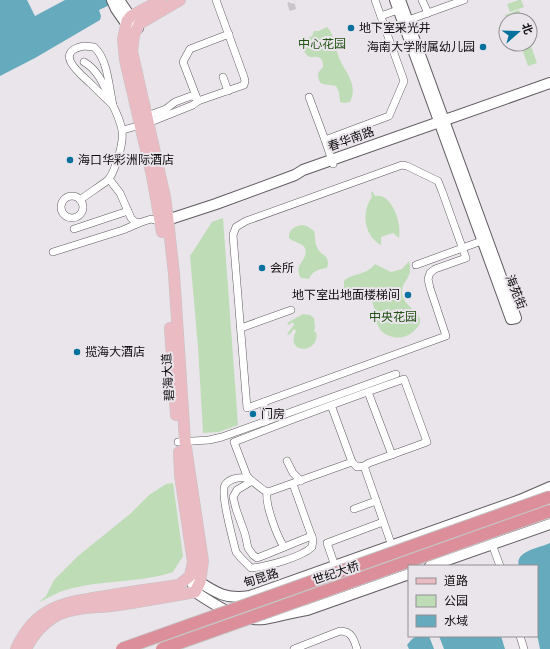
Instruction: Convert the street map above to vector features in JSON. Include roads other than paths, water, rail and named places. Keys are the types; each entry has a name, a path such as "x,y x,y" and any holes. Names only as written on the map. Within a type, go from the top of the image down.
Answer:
{"highway":[{"name":"世纪大桥","path":"122,649 550,497"},
{"name":"世纪大桥","path":"162,649 550,511"}],"main road":[{"path":"128,20 161,0"},
{"path":"136,32 139,24 180,0"},
{"name":"碧海大道","path":"128,20 123,39 125,60 165,197 165,224 182,442 203,561 198,587"},
{"name":"碧海大道","path":"136,32 132,51 143,121"},
{"name":"碧海大道","path":"182,442 180,475 193,562 190,576"},
{"path":"16,649 30,626 42,615 59,605 80,600 179,584 190,576"},
{"path":"26,649 34,635 54,617 68,612 198,587"}],"street":[{"path":"143,121 174,113 243,85 245,81 216,0"},
{"path":"325,140 389,116 404,81 375,0"},
{"name":"海苑街","path":"395,0 401,6 405,21 485,240 511,319 516,318 485,240"},
{"path":"422,0 428,13"},
{"path":"405,21 461,0"},
{"path":"117,4 136,32"},
{"path":"381,16 401,6"},
{"path":"198,102 183,62 190,49 229,34"},
{"path":"89,46 94,47 97,50 107,72 113,105 77,73 71,65 70,55 76,48 89,46"},
{"path":"80,200 109,179 120,153 122,130 118,114 98,76 90,66 84,62"},
{"path":"223,77 228,91"},
{"name":"春华南路","path":"443,124 550,83"},
{"name":"春华南路","path":"165,224 296,181 306,174 333,162 550,88"},
{"path":"122,130 166,109 175,102 191,96 196,97 198,102"},
{"path":"309,96 333,162"},
{"path":"171,105 174,113"},
{"path":"402,165 438,181 462,248 466,258 435,269 430,273 428,279 446,336 248,408 233,235 236,227 246,221 402,165"},
{"path":"109,179 120,193 135,222 139,223"},
{"path":"74,229 128,211"},
{"path":"53,252 123,230 152,219 165,224"},
{"path":"416,265 485,240"},
{"path":"241,328 291,310"},
{"path":"182,442 209,440 265,422 396,374"},
{"path":"267,492 247,476 234,442 331,405 404,379 427,442 364,466 357,467 352,462 331,405"},
{"path":"368,392 392,455"},
{"path":"264,402 265,422"},
{"path":"287,460 293,473 301,481"},
{"path":"267,492 352,462"},
{"path":"364,466 392,546"},
{"path":"252,480 243,478 233,479 226,484 224,489 226,508 236,552 249,567 254,568 275,563 307,551 314,544 293,484"},
{"path":"252,480 237,490 233,496 248,548 253,555 257,558 312,536"},
{"name":"甸昆路","path":"198,587 210,590 226,597 240,598 250,596 520,500 550,487"},
{"path":"267,492 266,500 280,541 284,547"},
{"path":"354,509 376,501"},
{"path":"473,517 481,526 488,545 499,565"},
{"path":"335,566 327,543 384,522"},
{"path":"433,565 550,524"},
{"path":"190,576 198,587 230,613 255,619 264,619 291,612 307,610 408,574"},
{"path":"296,580 294,585 295,597 301,606 307,610"},
{"path":"297,648 344,631 350,634 353,638 357,649"},
{"path":"520,637 524,649"}],"water":[{"path":"0,0 27,0 35,16 65,0 120,0 99,10 101,16 100,20 35,58 0,76"},
{"path":"550,543 550,649 540,649 538,637 538,565 519,565 518,561 520,557 529,551"},
{"path":"415,637 429,637 434,649 409,649 407,645"},
{"path":"439,637 501,637 505,649 444,649"}],"tunnel":[{"path":"293,0 291,4 293,10"}],"place":[{"name":"地下室采光井","path":"351,28"},
{"name":"海南大学附属幼儿园","path":"483,47"},
{"name":"海口华彩洲际酒店","path":"70,160"},
{"name":"会所","path":"262,268"},
{"name":"地下室出地面楼梯间","path":"408,295"},
{"name":"揽海大酒店","path":"77,352"},
{"name":"门房","path":"253,414"}],"park label":[{"name":"中心花园","path":"322,44"},
{"name":"中央花园","path":"393,317"}]}
